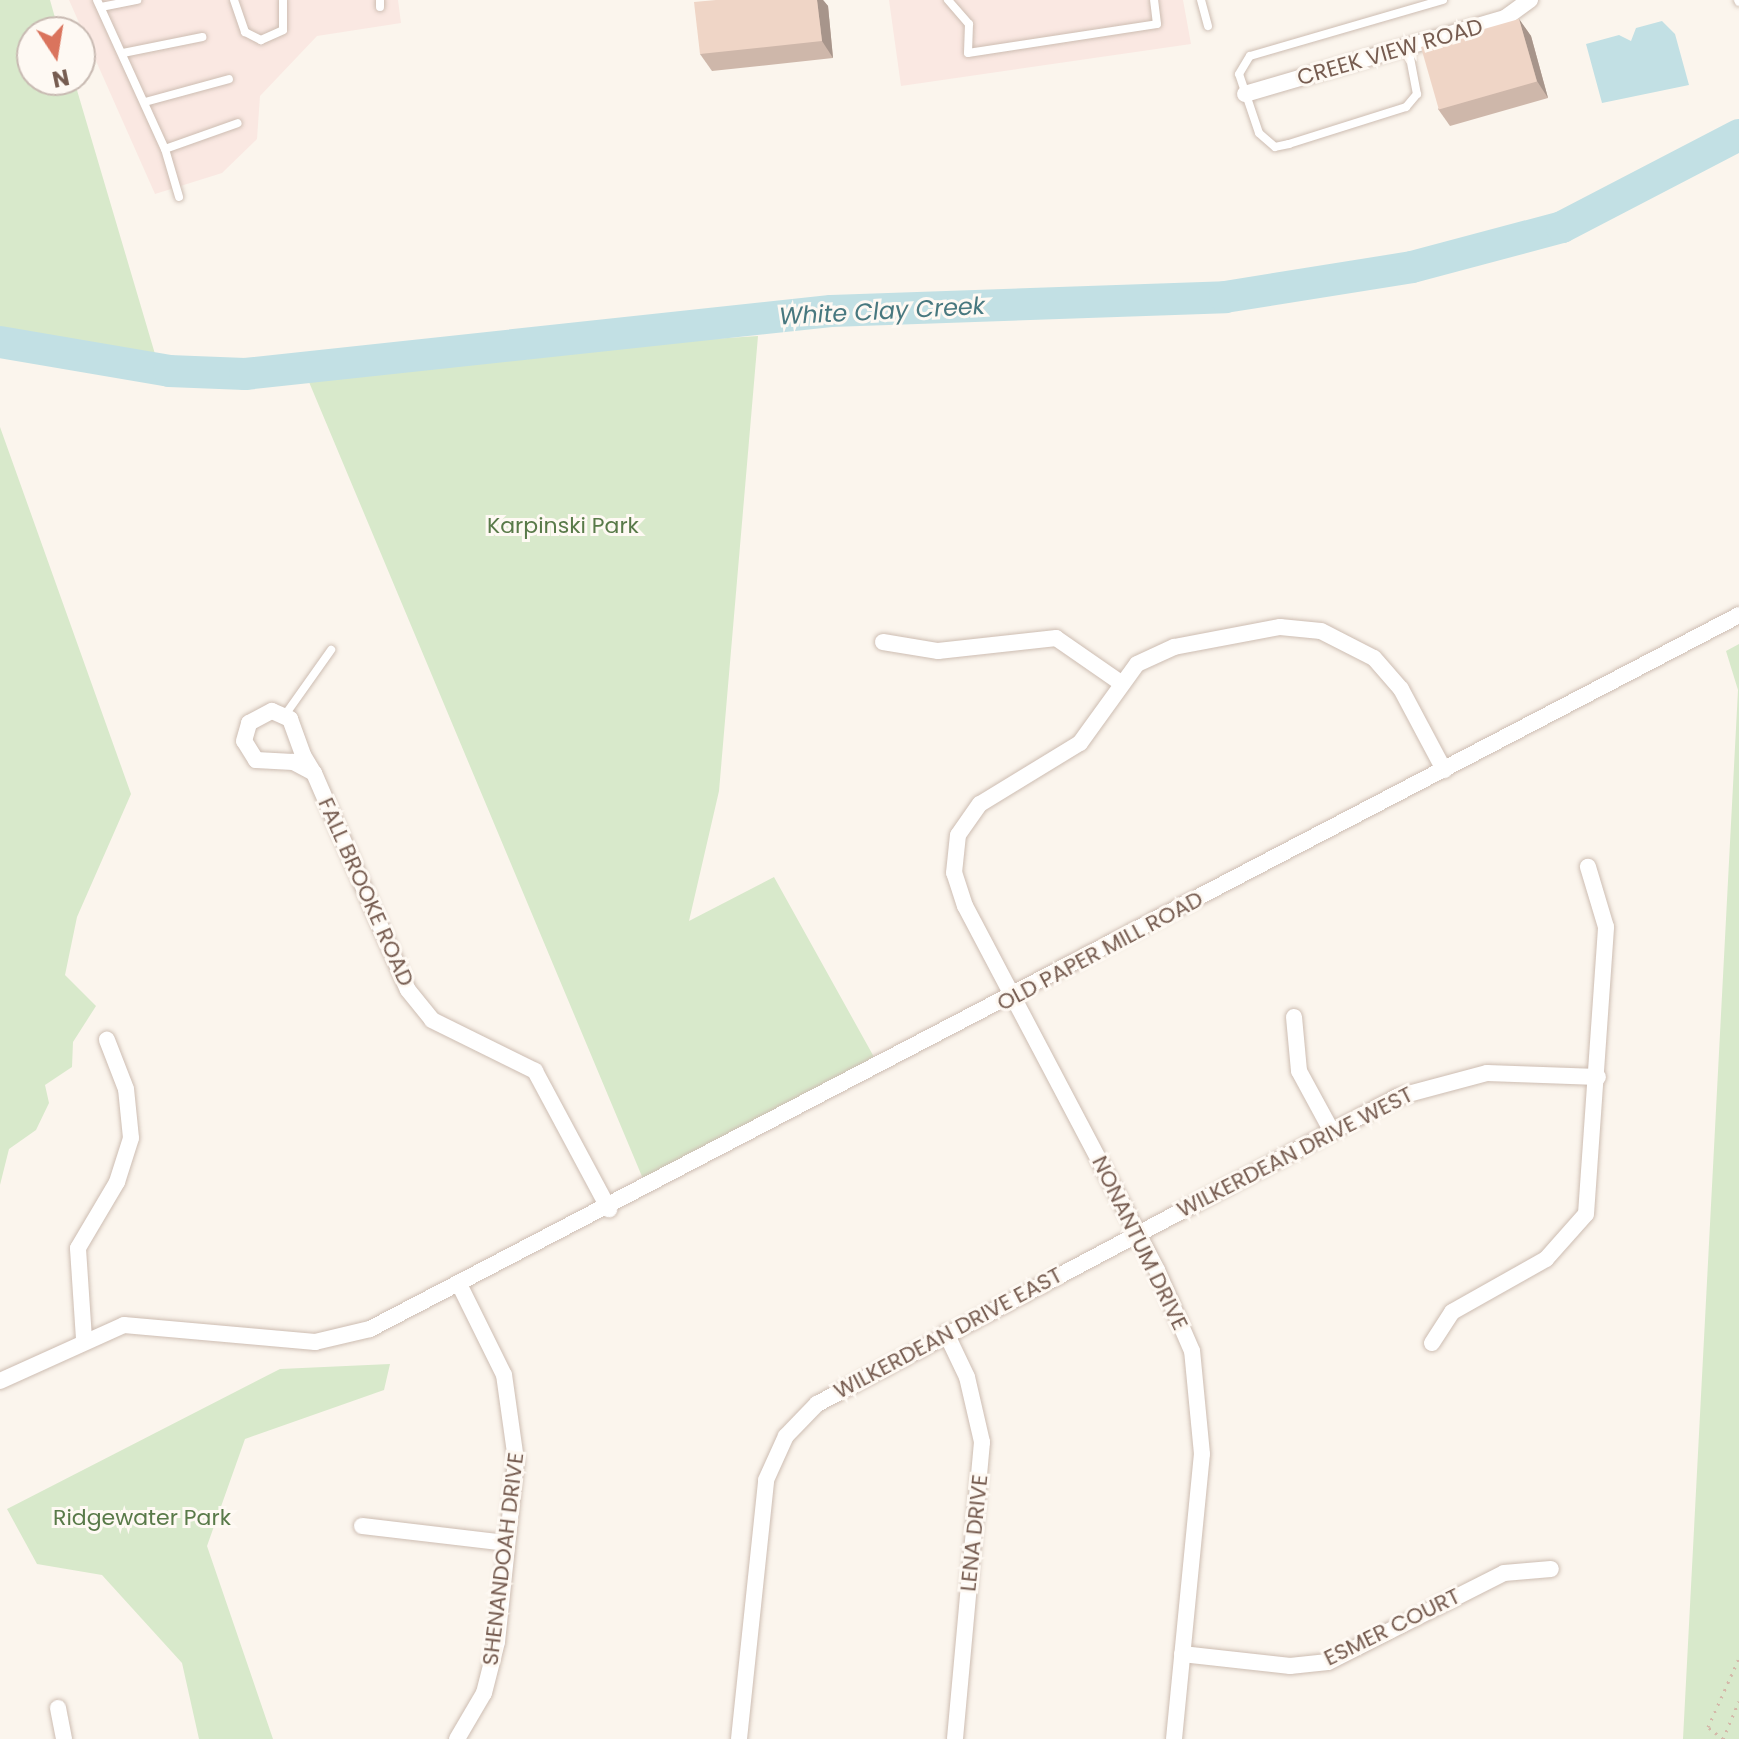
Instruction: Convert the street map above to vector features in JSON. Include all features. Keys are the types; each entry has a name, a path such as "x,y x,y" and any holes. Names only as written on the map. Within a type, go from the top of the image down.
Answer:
{"street":[{"name":"CREEK VIEW ROAD","path":"1245,94 1505,18 1530,0"},
{"name":"OLD PAPER MILL ROAD","path":"0,1381 84,1339 153,1323 334,1340 460,1286 1739,615"},
{"path":"883,642 938,651 1056,638 1121,683 1137,664 1174,647 1280,627 1321,631 1359,647 1389,674 1444,770"},
{"name":"NONANTUM DRIVE","path":"1121,683 1067,755 968,817 954,873 1013,997 1138,1232 1183,1324 1202,1401 1174,1739"},
{"name":"FALL BROOKE ROAD","path":"314,773 293,762 263,763 246,748 254,717 285,715 314,773 408,990 432,1020 535,1071 609,1209"},
{"path":"1432,1343 1452,1312 1546,1259 1577,1231 1591,1195 1606,927 1588,867"},
{"path":"1294,1017 1299,1071 1331,1130"},
{"path":"84,1339 78,1248 117,1182 131,1138 126,1089 107,1040"},
{"name":"WILKERDEAN DRIVE WEST","path":"1138,1232 1331,1130 1457,1076 1598,1077"},
{"name":"WILKERDEAN DRIVE EAST","path":"739,1739 762,1503 774,1458 817,1404 1138,1232"},
{"name":"SHENANDOAH DRIVE","path":"457,1739 491,1669 516,1460 512,1402 460,1286"},
{"name":"LENA DRIVE","path":"946,1333 971,1390 982,1442 955,1739"},
{"path":"362,1526 506,1543"},
{"name":"ESMER COURT","path":"1182,1654 1290,1666 1328,1662 1504,1573 1551,1569"},
{"path":"58,1708 64,1739"}],"lane":[{"path":"137,0 99,3 165,149 179,197"},
{"path":"234,0 245,32 261,40 283,30 283,0"},
{"path":"948,0 969,24 968,53 1157,24 1154,0"},
{"path":"1201,0 1208,26"},
{"path":"1408,47 1417,94 1406,107 1289,144 1266,142 1245,94 1240,64 1250,56 1443,0"},
{"path":"123,53 202,37"},
{"path":"145,102 229,79"},
{"path":"165,149 238,123"},
{"path":"285,715 331,650"}],"path":[{"path":"1739,1658 1708,1727 1723,1739 1739,1701"}],"shaded area":[{"path":"69,0 398,0 401,23 317,36 260,96 257,139 222,173 155,194 96,61 96,16 76,16"},
{"path":"889,0 1183,0 1191,44 901,86"}],"green space":[{"path":"0,0 50,0 54,16 16,16 16,96 79,96 155,354 0,332"},
{"name":"Karpinski Park","path":"758,336 719,791 689,921 774,877 874,1057 646,1186 309,382 512,352"},
{"path":"0,427 131,794 77,917 65,975 96,1006 73,1042 72,1067 45,1085 49,1103 36,1130 9,1149 0,1185"},
{"path":"1739,644 1739,1739 1683,1739 1738,690 1726,651"},
{"name":"Ridgewater Park","path":"390,1364 384,1390 245,1439 207,1546 273,1739 199,1739 182,1663 102,1575 37,1564 7,1509 280,1369"}],"water":[{"path":"1662,21 1675,34 1689,85 1602,103 1586,44 1619,35 1631,41 1636,28"}],"building":[{"path":"817,0 822,41 700,54 694,2"},
{"path":"1519,19 1537,81 1439,110 1421,47"}],"waterway":[{"name":"White Clay Creek","path":"0,342 169,371 245,374 831,311 1225,297 1412,267 1562,227 1739,135"}]}
